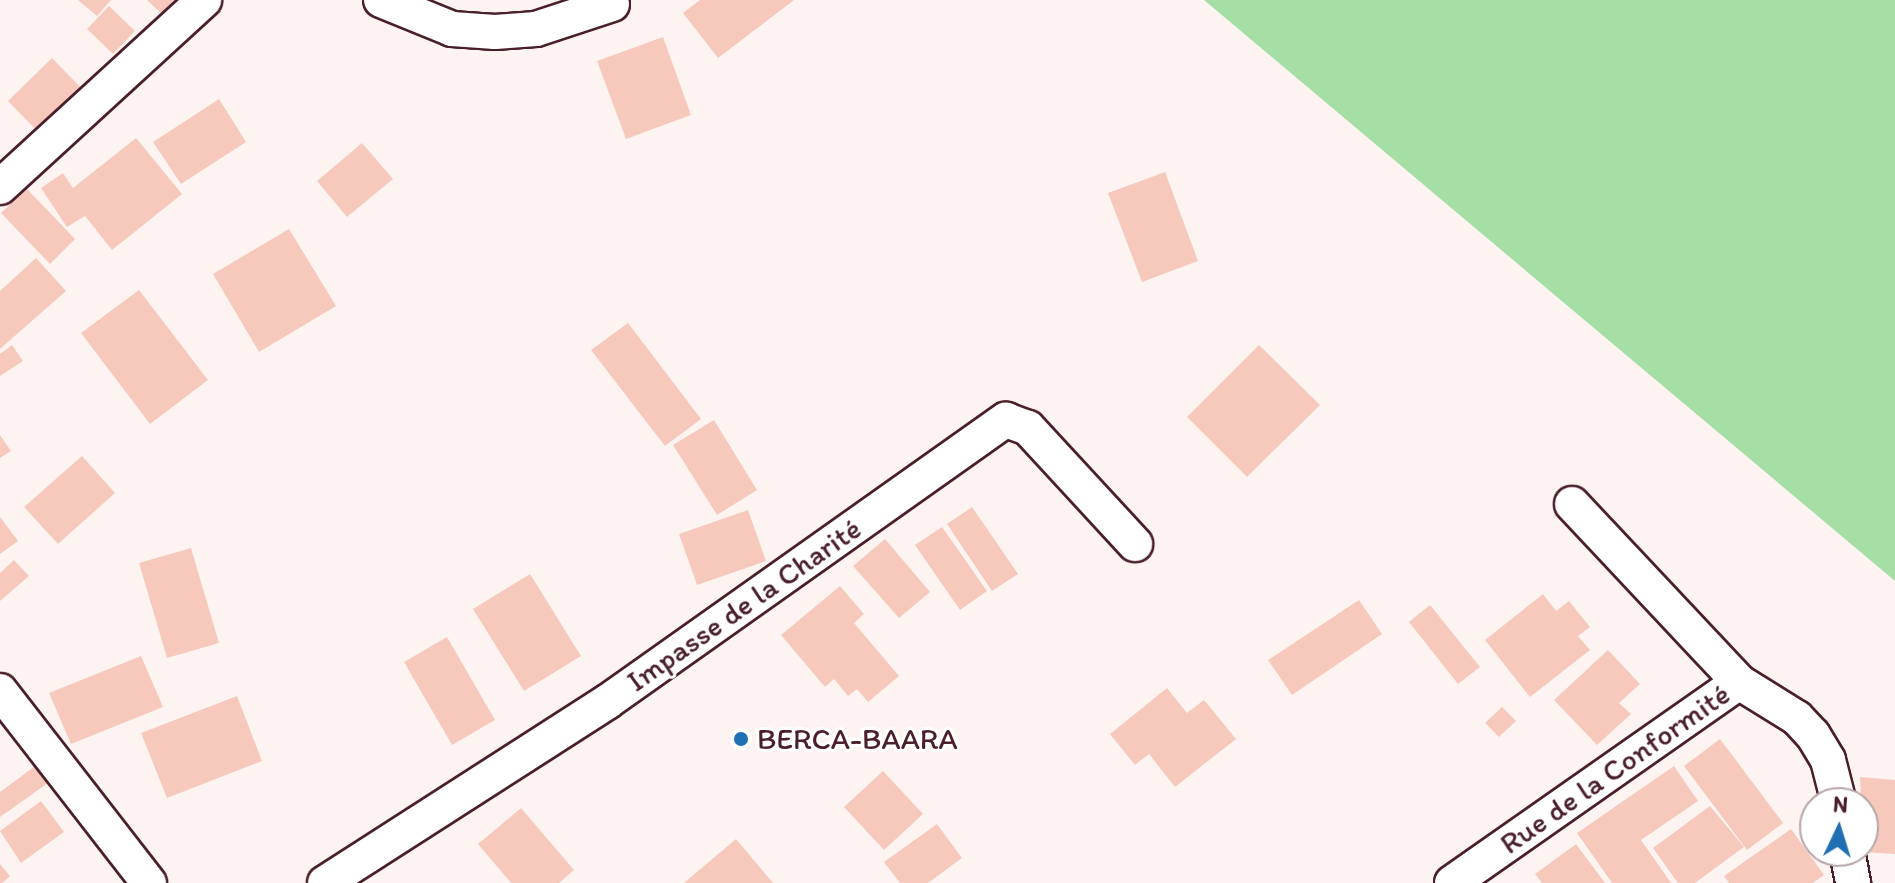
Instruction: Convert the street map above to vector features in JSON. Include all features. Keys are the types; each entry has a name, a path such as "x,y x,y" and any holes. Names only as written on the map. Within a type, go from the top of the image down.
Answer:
{"street":[{"path":"0,187 204,0"},
{"path":"381,0 452,29 495,32 536,29 612,4"},
{"name":"Impasse de la Charité","path":"325,883 607,702 1006,420 1028,428 1135,544"},
{"path":"1572,504 1739,682 1797,718 1813,735 1828,760 1835,787"},
{"name":"Rue de la Conformité","path":"1452,883 1739,682"},
{"path":"0,691 149,883"}],"green space":[{"path":"1204,0 1895,0 1895,581 1632,360"}],"building":[{"path":"78,0 111,0 97,16"},
{"path":"147,0 174,0 162,14"},
{"path":"700,0 794,0 718,58 683,13"},
{"path":"109,6 135,31 113,54 87,29"},
{"path":"663,37 691,115 626,139 597,61"},
{"path":"52,58 87,94 43,137 8,101"},
{"path":"219,99 246,142 181,184 153,142"},
{"path":"136,138 182,194 112,250 85,216 67,227 41,188 63,173 73,188"},
{"path":"362,143 393,179 347,217 317,181"},
{"path":"1165,172 1198,261 1142,282 1108,193"},
{"path":"27,189 75,239 50,264 1,213"},
{"path":"289,229 336,306 259,352 213,274"},
{"path":"36,258 66,291 0,349 0,291"},
{"path":"139,290 208,380 150,424 81,333"},
{"path":"628,323 701,419 665,446 591,350"},
{"path":"12,345 23,361 0,376 0,354"},
{"path":"1259,345 1320,405 1247,477 1187,417"},
{"path":"714,420 757,490 717,515 673,445"},
{"path":"0,435 11,451 0,458"},
{"path":"82,456 115,493 58,544 24,507"},
{"path":"972,507 1018,574 992,591 947,524"},
{"path":"748,510 766,561 697,585 679,534"},
{"path":"0,517 18,541 0,554"},
{"path":"942,527 987,591 960,610 915,545"},
{"path":"885,539 930,592 899,618 853,566"},
{"path":"191,548 219,643 167,658 139,563"},
{"path":"14,560 29,576 0,601 0,573"},
{"path":"530,574 581,656 524,691 473,609"},
{"path":"840,586 864,614 854,623 899,676 868,702 857,689 848,696 834,679 825,687 781,635"},
{"path":"1543,594 1556,611 1569,601 1590,627 1578,636 1590,650 1530,697 1485,640"},
{"path":"1359,600 1382,634 1292,695 1268,660"},
{"path":"1430,605 1480,667 1458,684 1409,622"},
{"path":"447,637 495,720 452,745 404,662"},
{"path":"1608,650 1640,684 1619,703 1631,714 1597,745 1554,700"},
{"path":"141,656 163,707 71,744 49,693"},
{"path":"1167,688 1187,713 1204,700 1236,739 1175,787 1149,754 1135,765 1110,734"},
{"path":"237,696 262,761 167,798 141,733"},
{"path":"1502,707 1516,721 1499,737 1485,723"},
{"path":"1720,739 1783,823 1747,850 1684,766"},
{"path":"42,761 55,778 0,817 0,792"},
{"path":"1674,766 1698,801 1641,840 1671,883 1612,883 1577,833"},
{"path":"883,771 923,814 884,850 844,807"},
{"path":"1860,777 1895,780 1895,854 1879,853 1879,787 1860,787"},
{"path":"41,801 64,832 21,863 0,831"},
{"path":"1710,806 1744,847 1695,883 1678,883 1653,848"},
{"path":"521,808 574,870 559,883 511,883 478,844"},
{"path":"937,824 962,858 928,883 900,883 884,862"},
{"path":"1791,829 1799,840 1799,867 1818,867 1824,875 1813,883 1729,883 1724,876"},
{"path":"736,839 773,883 684,883"},
{"path":"1576,844 1605,883 1542,883 1535,874"},
{"path":"0,864 10,876 2,883 0,883"}],"place":[{"name":"BERCA-BAARA","path":"741,739"}]}
